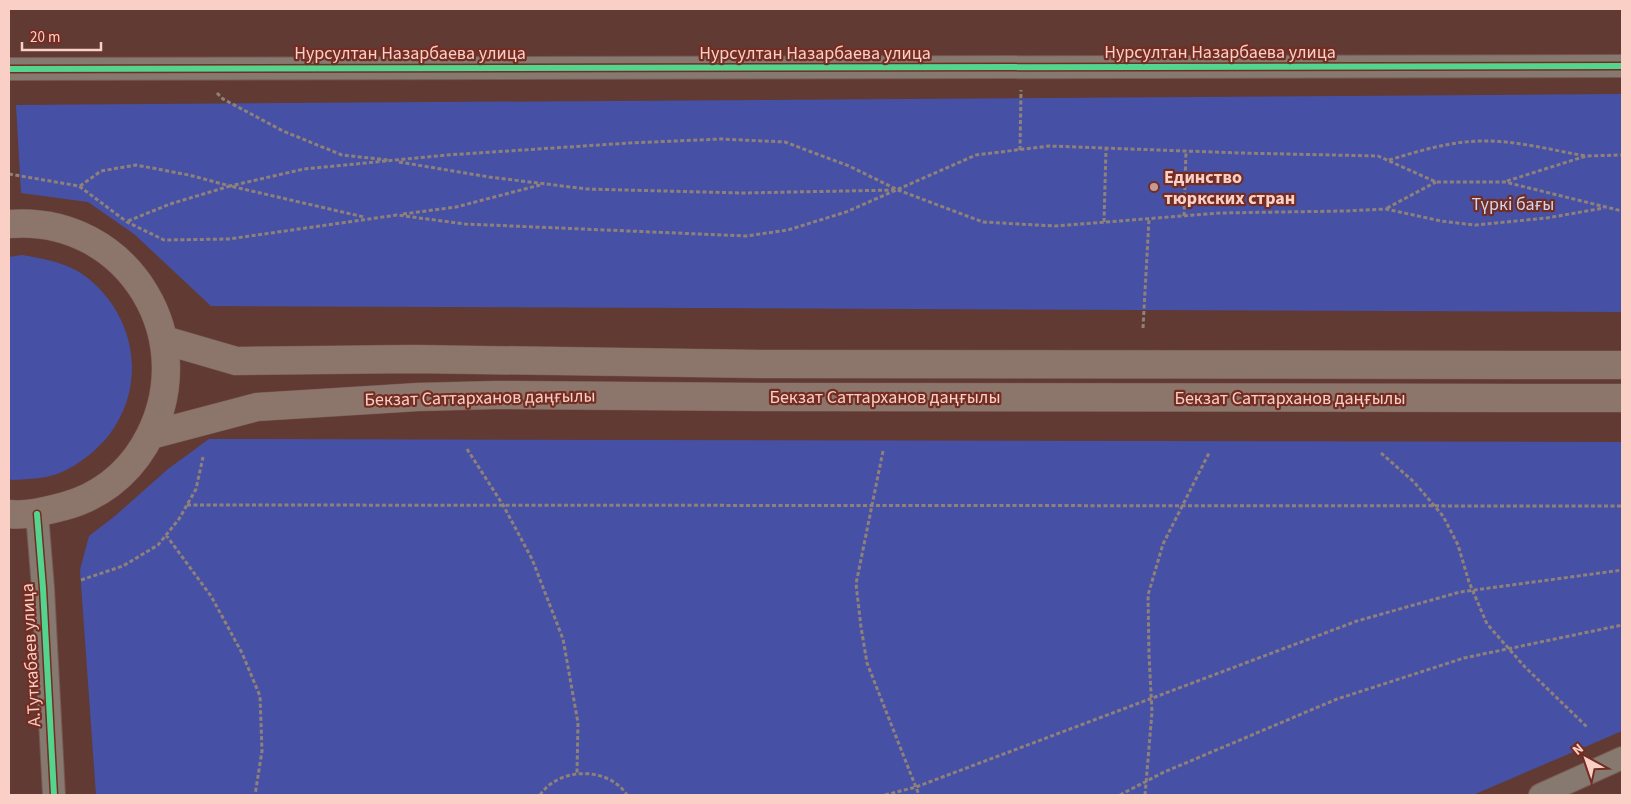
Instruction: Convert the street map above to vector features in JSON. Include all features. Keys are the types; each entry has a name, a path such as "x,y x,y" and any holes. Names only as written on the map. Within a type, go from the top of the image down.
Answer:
{"main road":[{"path":"9,224 46,225 70,232 93,242 114,256 132,273 146,293 157,316 164,340 167,364 166,389 151,435 138,456 122,474 83,501 37,514 9,514"},
{"name":"Бекзат Саттарханов даңғылы","path":"164,340 236,361 413,359 760,364 1622,365"},
{"name":"Бекзат Саттарханов даңғылы","path":"151,435 257,407 418,397 496,395 1622,398"}],"street":[{"name":"Нурсултан Назарбаева улица","path":"9,69 1622,66"},
{"name":"А.Туткабаев улица","path":"37,514 43,588 54,795"},
{"path":"1540,795 1622,758"}],"path":[{"path":"1020,150 1022,67"},
{"path":"194,69 224,99 283,130 342,154 489,178 587,190 742,193 898,190"},
{"path":"127,222 170,204 230,186 304,169 457,154 639,142 722,139 785,142 849,166 898,190 983,222 1054,226 1220,213 1345,211 1386,208 1441,221 1475,225 1548,218 1607,207"},
{"path":"1389,160 1432,147 1479,141 1511,143 1586,156 1622,155"},
{"path":"397,215 465,224 746,236 796,227 846,212 976,155 1049,146 1378,156 1436,182 1505,182 1622,211"},
{"path":"1104,222 1106,148"},
{"path":"1184,216 1186,151"},
{"path":"1505,182 1586,156"},
{"path":"80,186 101,172 136,166 190,175 367,218"},
{"path":"9,174 80,186 127,222 164,240 229,239 367,218 456,207 543,184"},
{"path":"1386,208 1436,182"},
{"path":"1143,328 1149,218"},
{"path":"466,449 504,505 532,559 563,639 578,722 577,773"},
{"path":"883,451 856,584 867,663 919,795"},
{"path":"1145,795 1152,712 1148,595 1163,544 1209,452"},
{"path":"1381,454 1414,482 1443,516 1458,545 1473,591 1488,624 1524,666 1587,727"},
{"path":"81,580 122,566 158,545 179,519 196,489 203,457"},
{"path":"186,505 1182,504 1622,506"},
{"path":"166,535 211,596 242,652 260,696 262,750 255,795"},
{"path":"884,795 916,787 1357,621 1460,592 1622,570"},
{"path":"1120,795 1162,773 1337,699 1464,658 1622,625"},
{"path":"540,795 543,790 559,779 577,773 595,775 611,781 627,795"}],"green space":[{"name":"Түркі бағы","path":"1622,94 1622,312 211,306 134,234 88,202 21,193 16,105"},
{"path":"22,255 66,265 89,279 105,295 117,313 126,332 131,353 132,374 129,395 121,416 108,437 96,449 63,472 41,478 13,480 9,479 9,257"},
{"path":"209,439 1622,442 1622,731 1473,795 96,795 80,570 89,536 115,516 168,469"}],"cycle path":[{"path":"9,69 1622,66"},
{"path":"37,514 43,588 54,795"}],"place":[{"name":"Единство тюркских стран","path":"1154,187"}]}
